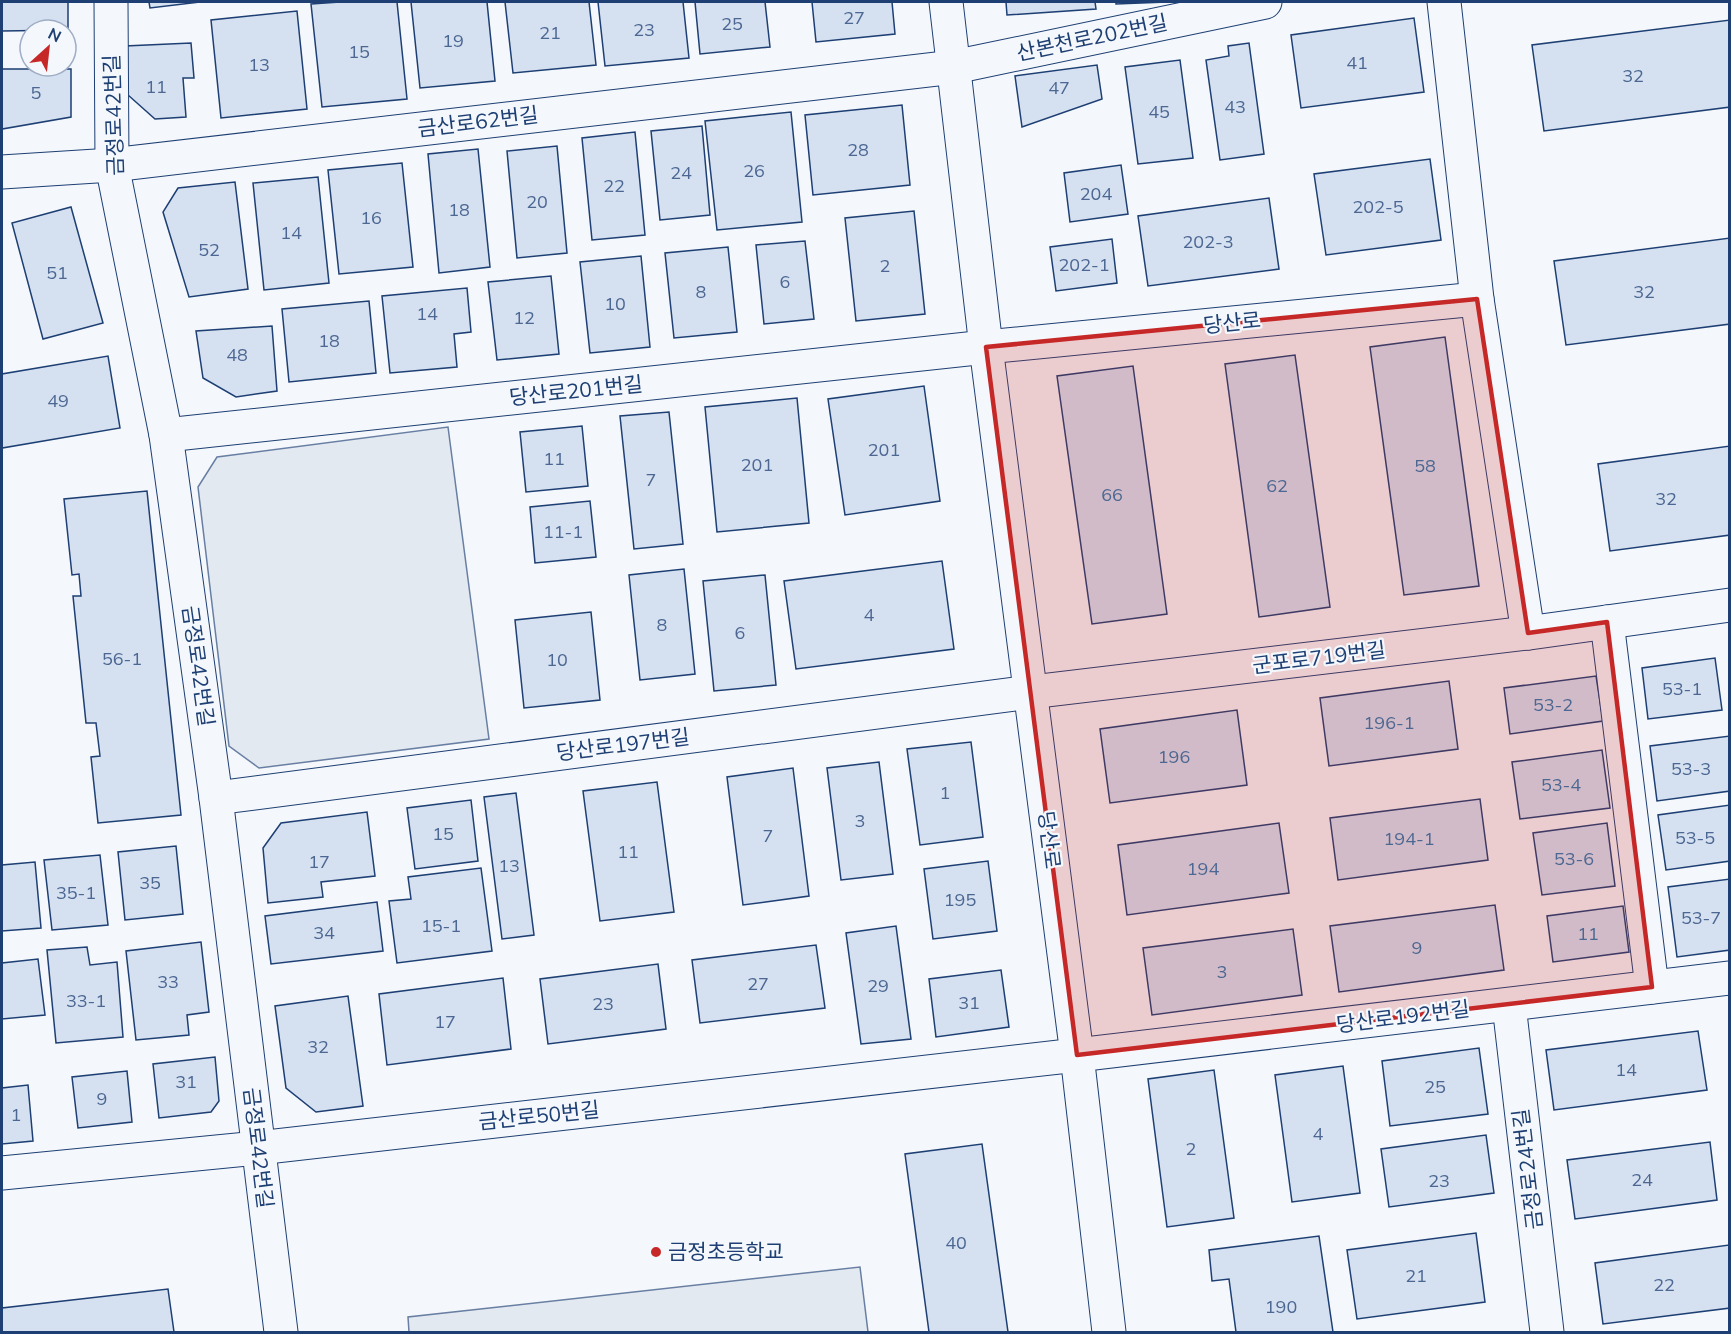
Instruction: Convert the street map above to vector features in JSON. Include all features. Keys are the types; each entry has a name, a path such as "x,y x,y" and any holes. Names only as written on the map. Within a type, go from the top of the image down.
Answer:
{"street":[{"name":"금정로42번길","path":"111,2 112,165 166,435 216,798 281,1332"},
{"name":"당산로","path":"946,2 986,347 1077,1055 1109,1332"},
{"name":"산본천로202번길","path":"954,67 1263,2"},
{"path":"1444,2 1477,299 1528,633"},
{"name":"금산로62번길","path":"2,172 112,165 954,67"},
{"name":"당산로","path":"986,347 1477,299"},
{"name":"당산로201번길","path":"166,435 986,347"},
{"name":"군포로719번길","path":"1031,692 1528,633 1730,605"},
{"path":"1607,622 1652,987"},
{"name":"당산로197번길","path":"216,798 1031,692"},
{"name":"당산로192번길","path":"1077,1055 1730,978"},
{"name":"금정로24번길","path":"1509,1005 1547,1332"},
{"name":"금산로50번길","path":"2,1173 258,1148 1077,1055"}],"highlighted area":[{"path":"1477,299 1528,633 1607,622 1652,987 1077,1055 986,347"}],"shaded area":[{"path":"448,427 489,739 259,768 229,746 198,487 217,457"},
{"path":"860,1267 868,1332 409,1332 408,1317"}],"building":[{"path":"2,2 68,2 68,18 18,18 18,31 2,31"},
{"path":"149,2 200,2 150,8"},
{"path":"397,2 407,99 322,107 311,4"},
{"path":"411,2 487,2 495,81 420,88"},
{"path":"505,2 589,2 596,65 513,73"},
{"path":"598,2 683,2 689,58 605,66"},
{"path":"695,2 765,2 770,47 700,54"},
{"path":"812,2 892,2 895,34 816,42"},
{"path":"1006,2 1095,2 1096,9 1007,15"},
{"path":"1116,2 1167,2 1116,4"},
{"path":"297,11 307,109 221,118 211,20"},
{"path":"1414,18 1424,92 1301,108 1291,35"},
{"path":"1730,20 1730,107 1544,131 1532,45"},
{"path":"191,43 194,78 183,78 186,117 155,119 128,95 125,46"},
{"path":"1249,43 1264,154 1220,160 1206,60 1229,56 1228,46"},
{"path":"1180,60 1193,158 1138,164 1125,67"},
{"path":"1097,65 1102,99 1022,127 1015,76"},
{"path":"2,69 18,69 18,78 71,78 71,117 2,129"},
{"path":"902,105 910,185 813,195 805,115"},
{"path":"791,112 802,222 717,230 705,121"},
{"path":"702,126 710,215 660,220 651,131"},
{"path":"635,132 645,235 592,240 582,138"},
{"path":"557,146 567,253 517,258 507,151"},
{"path":"478,149 490,267 439,273 428,154"},
{"path":"1430,159 1441,240 1326,255 1314,174"},
{"path":"402,163 413,267 339,274 328,170"},
{"path":"1121,165 1128,214 1070,222 1064,173"},
{"path":"318,177 329,283 264,290 253,183"},
{"path":"235,182 248,289 189,297 163,212 178,188"},
{"path":"1269,198 1279,269 1148,286 1138,216"},
{"path":"71,207 103,323 43,339 12,223"},
{"path":"914,211 925,314 856,321 845,218"},
{"path":"1730,238 1730,324 1566,345 1554,261"},
{"path":"1112,239 1117,283 1056,291 1050,247"},
{"path":"805,241 814,319 764,324 756,245"},
{"path":"728,247 737,332 674,338 665,253"},
{"path":"641,256 650,347 590,353 580,262"},
{"path":"551,276 559,354 497,360 488,282"},
{"path":"467,288 471,332 454,334 457,367 390,373 382,296"},
{"path":"369,301 376,373 289,382 282,309"},
{"path":"272,326 277,391 236,397 203,378 196,331"},
{"path":"1445,337 1479,586 1404,595 1370,347"},
{"path":"1295,355 1330,607 1259,617 1225,364"},
{"path":"108,356 120,428 2,448 2,374"},
{"path":"1133,366 1167,614 1092,624 1057,376"},
{"path":"924,386 940,501 845,515 828,399"},
{"path":"797,398 809,523 717,532 705,407"},
{"path":"669,412 683,544 634,549 620,416"},
{"path":"582,426 588,486 526,492 520,432"},
{"path":"1730,446 1730,535 1610,551 1598,464"},
{"path":"147,491 181,815 98,823 91,757 100,756 96,723 86,723 73,596 81,596 79,574 72,575 64,499"},
{"path":"590,501 596,557 535,563 530,507"},
{"path":"942,561 954,649 796,669 784,581"},
{"path":"684,569 695,674 640,680 629,575"},
{"path":"765,575 776,685 714,691 703,581"},
{"path":"591,612 600,700 524,708 515,620"},
{"path":"1715,658 1722,710 1648,719 1642,668"},
{"path":"1596,676 1603,721 1510,734 1504,688"},
{"path":"1449,681 1458,749 1329,766 1320,698"},
{"path":"1237,710 1247,785 1110,803 1100,729"},
{"path":"1730,736 1730,791 1657,801 1650,746"},
{"path":"971,742 983,837 920,845 907,749"},
{"path":"1602,750 1610,808 1520,819 1512,762"},
{"path":"879,762 893,874 841,880 827,768"},
{"path":"793,768 809,896 743,905 727,777"},
{"path":"657,782 674,912 600,921 583,791"},
{"path":"516,793 534,935 502,939 484,797"},
{"path":"1480,799 1488,860 1338,880 1330,818"},
{"path":"471,800 478,861 415,869 407,808"},
{"path":"1730,805 1730,861 1666,870 1658,815"},
{"path":"367,812 375,876 321,882 323,897 268,903 263,848 281,823"},
{"path":"1279,823 1289,893 1127,915 1118,845"},
{"path":"1607,823 1615,886 1542,895 1533,833"},
{"path":"176,846 183,914 125,920 118,852"},
{"path":"100,855 108,925 52,930 44,860"},
{"path":"988,861 997,931 933,939 924,869"},
{"path":"35,862 41,928 2,931 2,865"},
{"path":"481,868 492,951 397,963 389,901 411,899 408,877"},
{"path":"1730,879 1730,950 1677,957 1668,887"},
{"path":"377,902 383,951 271,964 265,916"},
{"path":"1495,905 1504,970 1339,992 1330,926"},
{"path":"1623,906 1629,952 1553,962 1547,916"},
{"path":"896,926 911,1039 861,1044 846,933"},
{"path":"1293,929 1302,995 1152,1015 1143,948"},
{"path":"201,942 209,1012 187,1015 189,1035 136,1040 126,951"},
{"path":"816,945 825,1008 700,1023 692,960"},
{"path":"87,947 90,965 117,962 123,1037 56,1043 47,950"},
{"path":"38,959 45,1015 2,1019 2,963"},
{"path":"658,964 666,1029 548,1044 540,979"},
{"path":"1001,970 1009,1027 936,1037 929,979"},
{"path":"503,978 511,1049 387,1065 379,994"},
{"path":"348,996 363,1106 316,1112 286,1088 275,1006"},
{"path":"1698,1031 1707,1090 1554,1110 1546,1050"},
{"path":"1479,1048 1488,1114 1390,1126 1382,1061"},
{"path":"215,1057 219,1101 211,1112 159,1118 153,1064"},
{"path":"1343,1066 1360,1193 1292,1202 1275,1075"},
{"path":"1214,1070 1234,1218 1167,1227 1148,1079"},
{"path":"127,1071 132,1122 78,1128 72,1077"},
{"path":"28,1085 33,1141 2,1144 2,1088"},
{"path":"1486,1135 1494,1193 1389,1207 1381,1149"},
{"path":"1710,1142 1717,1200 1575,1219 1567,1160"},
{"path":"982,1144 1008,1332 929,1332 905,1154"},
{"path":"1476,1233 1485,1302 1357,1319 1347,1250"},
{"path":"1319,1236 1333,1332 1236,1332 1229,1279 1212,1281 1209,1250"},
{"path":"1729,1245 1730,1308 1603,1324 1595,1263"},
{"path":"168,1289 174,1332 2,1332 2,1308"}],"place":[{"name":"금정초등학교","path":"656,1252"}]}
